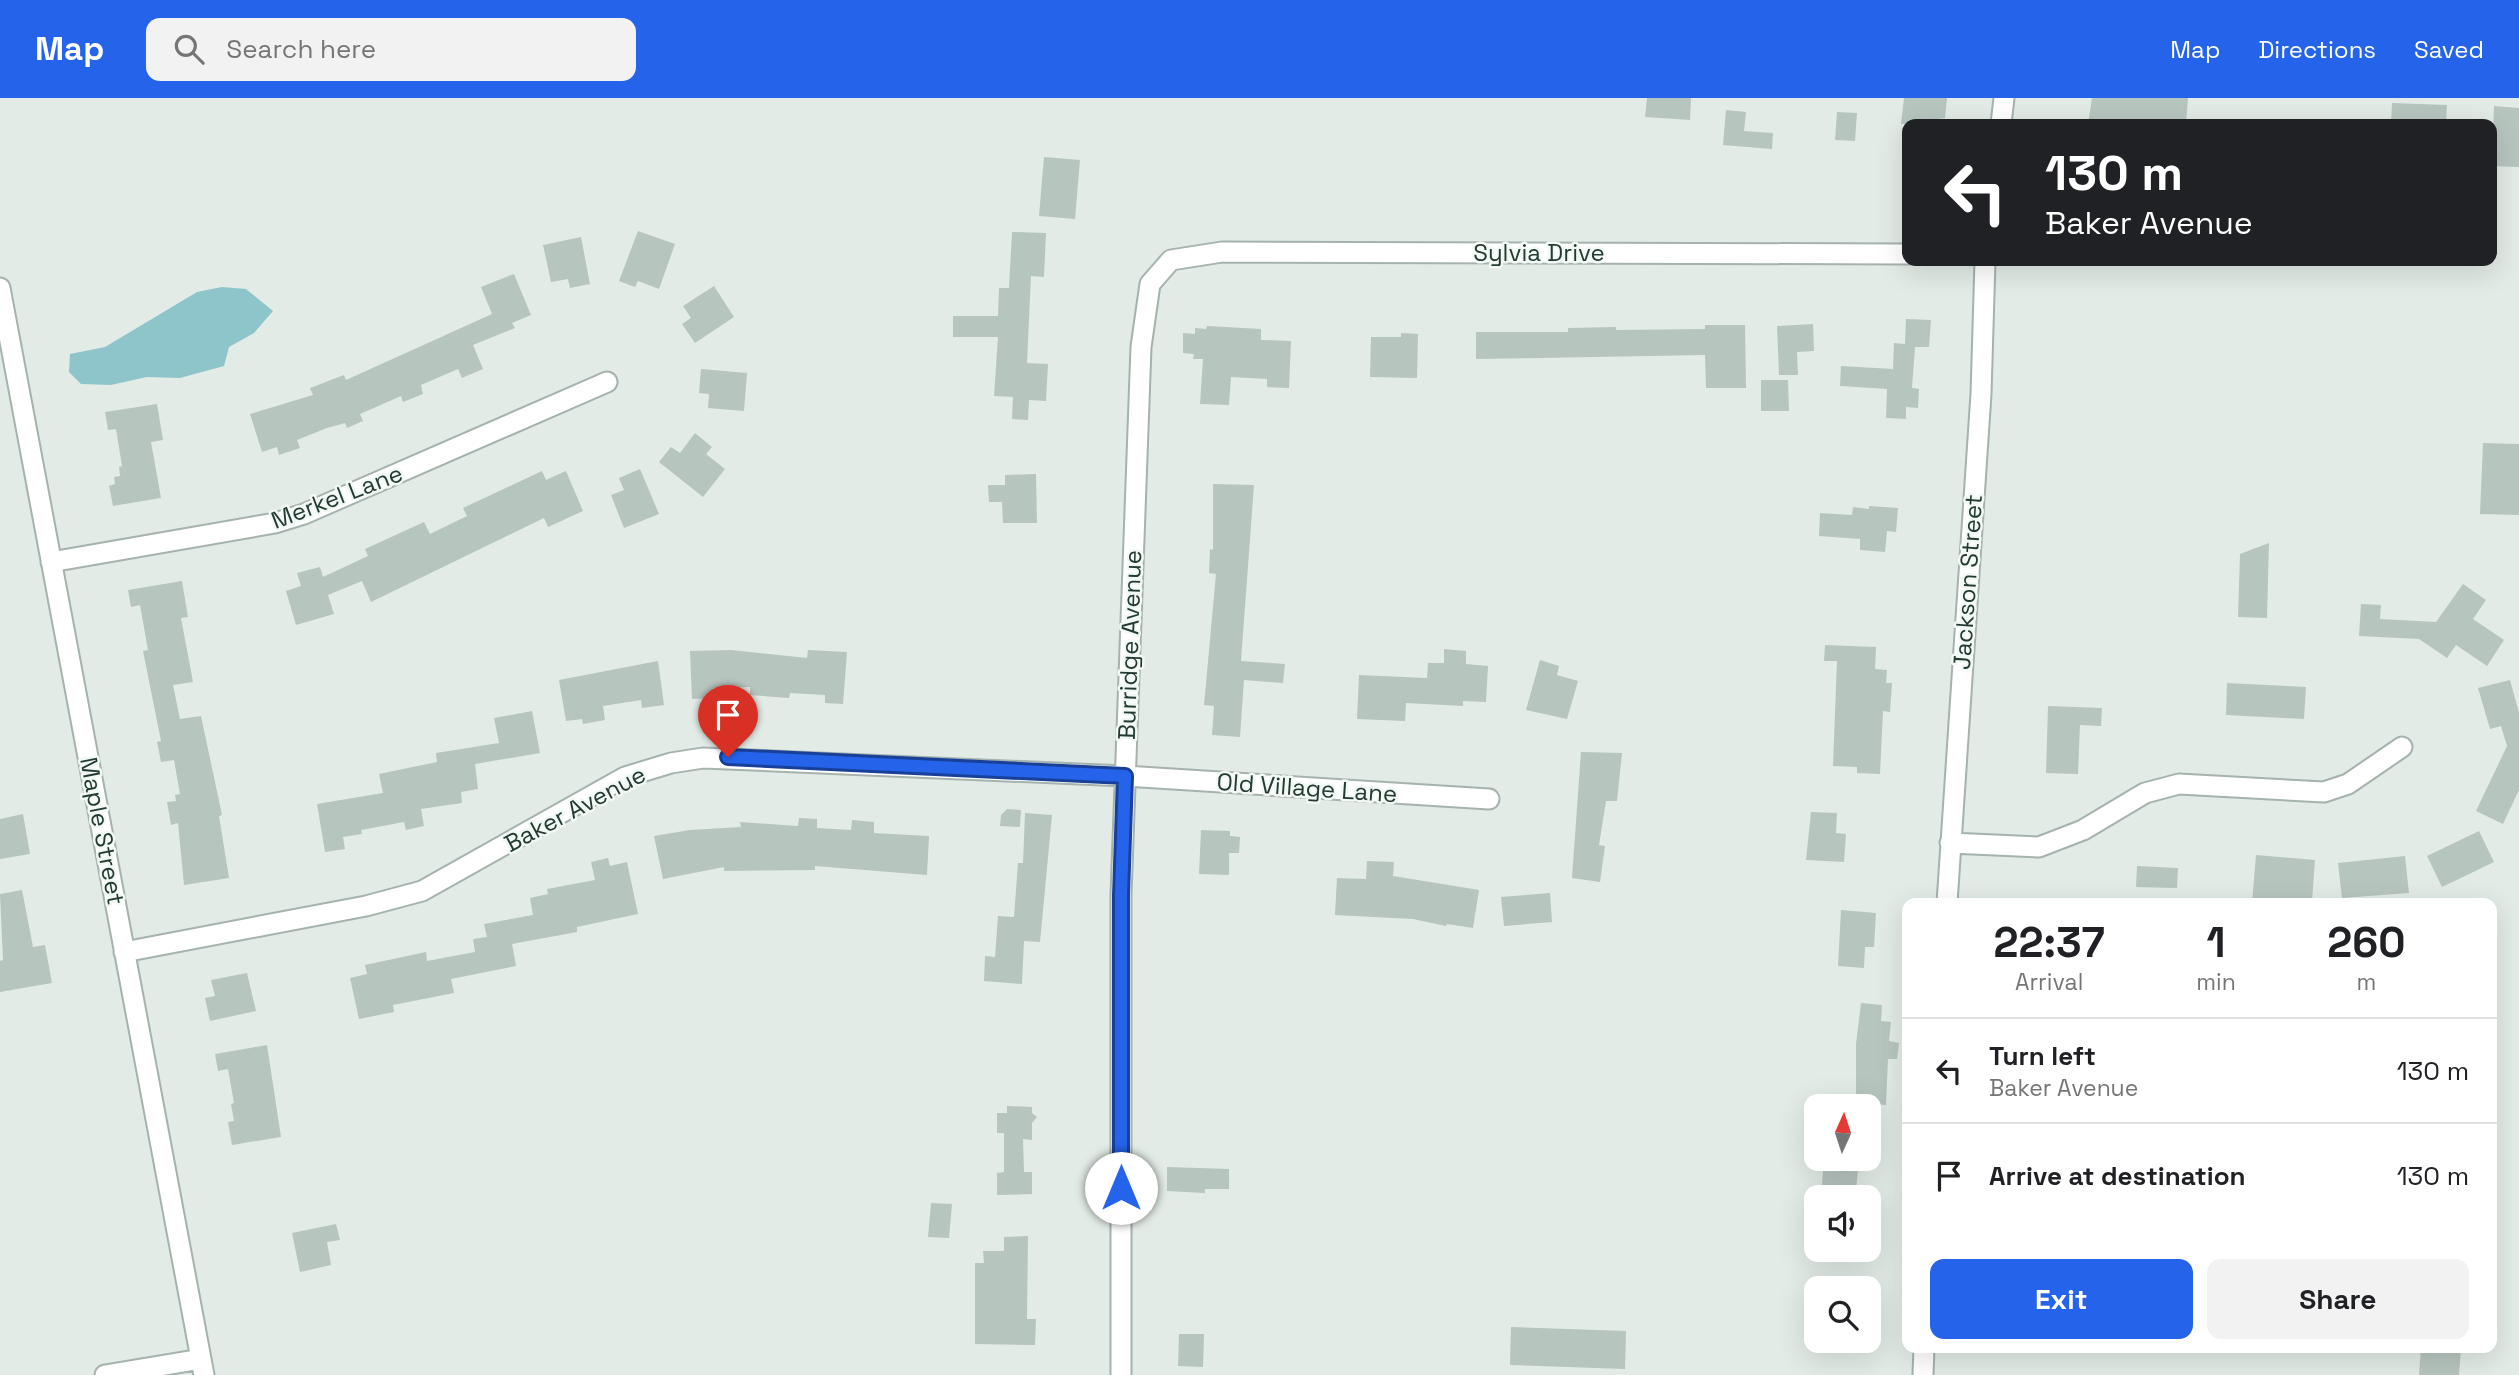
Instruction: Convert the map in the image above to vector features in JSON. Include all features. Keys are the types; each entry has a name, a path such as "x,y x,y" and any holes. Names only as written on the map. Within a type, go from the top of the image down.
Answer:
{"street":[{"path":"2002,119 2004,98"},
{"name":"Sylvia Drive","path":"1171,260 1222,253 1902,254"},
{"name":"Burridge Avenue","path":"1121,1375 1121,895 1141,347 1150,284 1171,260"},
{"name":"Jackson Street","path":"1947,898 1981,394 1985,266"},
{"name":"Maple Street","path":"0,288 202,1367"},
{"name":"Merkel Lane","path":"51,562 275,523 304,514 607,382"},
{"path":"1950,843 2039,846 2050,844 2083,830 2145,793 2179,784 2324,792 2347,784 2402,747"},
{"name":"Baker Avenue","path":"124,952 366,906 422,891 625,777 671,763 728,757 1125,776"},
{"name":"Old Village Lane","path":"1125,776 1489,799"},
{"path":"1923,1375 1924,1353"},
{"path":"105,1375 202,1367"}],"water":[{"path":"222,287 246,289 273,311 254,333 229,347 224,366 180,378 147,377 111,385 81,384 69,372 70,354 105,347 197,292"}],"building":[{"path":"1647,98 1691,98 1690,120 1645,117"},
{"path":"1904,98 1947,98 1945,118 1902,119 1901,124"},
{"path":"2092,98 2188,98 2186,119 2089,119"},
{"path":"2392,103 2447,105 2446,119 2391,119"},
{"path":"2494,106 2519,108 2519,167 2497,166 2497,119 2494,119"},
{"path":"1726,110 1746,112 1744,131 1773,133 1772,149 1723,145"},
{"path":"1837,112 1857,113 1855,141 1835,140"},
{"path":"1044,157 1080,160 1075,219 1039,216"},
{"path":"638,231 675,244 659,289 638,281 635,287 619,281"},
{"path":"1012,232 1046,233 1044,277 1031,276 1027,363 1048,364 1046,401 1029,400 1028,420 1012,419 1013,397 994,396 998,337 953,337 953,316 998,316 999,288 1009,288"},
{"path":"581,237 590,284 570,288 568,279 551,282 543,245"},
{"path":"514,274 531,315 512,323 515,328 473,345 483,369 462,378 458,369 421,385 423,394 403,402 401,396 360,414 363,421 347,428 345,423 327,428 297,440 300,448 279,455 277,447 262,452 250,414 313,395 310,388 344,375 346,380 492,314 481,287"},
{"path":"714,286 734,317 695,343 682,324 691,318 683,306"},
{"path":"1906,319 1931,320 1929,347 1915,347 1912,388 1919,389 1918,408 1906,407 1906,419 1886,418 1887,389 1840,386 1841,366 1893,369 1894,343 1905,344"},
{"path":"1813,324 1814,351 1797,352 1798,375 1779,375 1777,326"},
{"path":"1705,325 1745,325 1746,388 1706,388 1705,355 1476,359 1476,332 1568,332 1568,328 1616,327 1616,330 1705,329"},
{"path":"1207,326 1261,329 1261,340 1291,341 1289,388 1267,387 1267,379 1231,377 1229,405 1200,404 1203,359 1193,359 1194,354 1183,353 1183,333 1195,334 1195,328 1206,329"},
{"path":"1401,333 1418,334 1417,378 1370,377 1371,337 1401,337"},
{"path":"701,369 747,373 744,411 708,408 709,394 699,393"},
{"path":"1761,380 1788,380 1789,411 1761,411"},
{"path":"157,404 163,440 151,442 161,498 113,506 109,486 115,484 114,477 120,476 119,467 122,466 116,429 108,430 105,412"},
{"path":"695,433 712,447 706,454 725,469 703,497 659,462 671,447 680,453"},
{"path":"2483,443 2519,444 2519,515 2480,514"},
{"path":"640,469 659,514 624,528 611,495 624,490 619,478"},
{"path":"542,471 546,480 566,471 583,511 548,527 544,518 371,602 362,581 328,595 334,614 296,625 286,591 301,586 297,573 320,567 323,577 368,556 365,549 424,522 430,534 467,516 463,508"},
{"path":"1036,474 1037,523 1003,523 1002,502 989,502 988,485 1005,485 1005,475"},
{"path":"1213,484 1254,485 1241,661 1285,664 1283,683 1244,680 1240,737 1212,735 1214,706 1204,705 1216,574 1209,573 1210,549 1213,550"},
{"path":"1869,506 1898,508 1896,532 1887,531 1885,552 1860,550 1860,539 1819,536 1820,513 1852,515 1853,507 1869,509"},
{"path":"2269,543 2267,618 2238,617 2240,554"},
{"path":"182,581 188,617 181,618 193,682 173,685 180,719 201,716 222,815 219,816 229,878 184,885 178,823 171,825 167,802 176,801 175,795 180,794 174,760 161,762 157,742 161,741 143,651 148,650 140,605 131,607 128,590"},
{"path":"2463,584 2486,600 2473,619 2504,640 2487,666 2456,645 2447,658 2419,639 2359,636 2361,604 2381,605 2380,619 2436,622"},
{"path":"1825,645 1876,647 1875,669 1887,670 1886,683 1892,683 1890,712 1883,711 1880,774 1857,773 1857,767 1833,766 1837,661 1824,661"},
{"path":"1444,649 1466,651 1466,664 1488,666 1486,702 1463,701 1463,706 1406,703 1405,721 1357,719 1359,675 1427,678 1428,663 1444,663"},
{"path":"731,650 807,658 808,650 847,652 843,704 825,703 825,695 790,693 789,698 750,695 750,687 713,688 714,698 692,699 690,651"},
{"path":"1540,660 1559,666 1557,675 1578,681 1567,719 1526,710"},
{"path":"658,661 664,705 642,708 641,700 603,706 605,720 583,724 582,719 566,721 559,680"},
{"path":"2510,680 2519,713 2519,790 2503,824 2476,811 2507,746 2501,726 2490,729 2478,688"},
{"path":"2227,683 2306,687 2304,719 2226,715"},
{"path":"2048,706 2102,708 2101,726 2080,725 2078,774 2046,773"},
{"path":"532,711 540,753 475,764 478,789 461,792 462,803 421,809 424,826 406,830 404,822 361,830 362,834 343,837 345,849 325,852 317,804 383,793 379,774 437,762 436,753 499,743 494,718"},
{"path":"1581,752 1622,753 1617,801 1606,801 1599,845 1605,846 1600,882 1572,878"},
{"path":"1007,809 1021,810 1020,827 1000,826 1001,815"},
{"path":"1811,812 1837,813 1836,833 1846,834 1844,862 1806,860"},
{"path":"1025,813 1052,815 1040,942 1024,941 1022,984 984,981 985,956 995,957 998,916 1014,917 1018,863 1023,863"},
{"path":"23,814 30,854 0,859 0,819"},
{"path":"799,818 817,819 817,828 851,830 852,820 874,822 874,833 929,836 927,875 815,866 815,870 724,871 724,867 663,879 654,836 690,830 741,827 740,822 798,826"},
{"path":"1201,830 1230,831 1230,836 1240,837 1239,853 1229,853 1229,875 1199,874"},
{"path":"2479,831 2494,862 2442,887 2427,856"},
{"path":"2256,855 2315,860 2312,898 2252,898"},
{"path":"2405,856 2409,893 2342,898 2338,863"},
{"path":"608,858 610,866 627,862 638,914 577,927 577,932 512,944 516,966 451,979 454,993 393,1005 394,1012 359,1019 350,978 367,974 365,965 426,952 427,961 475,952 473,939 487,937 484,924 533,915 530,898 548,894 547,889 595,880 591,862"},
{"path":"1367,861 1394,862 1393,876 1479,890 1473,928 1413,919 1335,915 1337,878 1366,879"},
{"path":"2137,866 2178,868 2177,888 2136,887"},
{"path":"22,890 33,947 45,945 52,983 0,992 0,961 3,960 0,894"},
{"path":"1550,893 1552,922 1504,926 1501,897"},
{"path":"1841,910 1876,913 1874,947 1865,947 1864,968 1838,966"},
{"path":"247,973 256,1011 210,1021 205,998 215,996 211,980"},
{"path":"1861,1003 1882,1005 1881,1021 1891,1022 1889,1041 1899,1043 1897,1059 1888,1059 1886,1105 1881,1105 1881,1094 1856,1094 1856,1044"},
{"path":"267,1045 281,1137 232,1145 228,1122 234,1121 231,1104 234,1103 228,1069 218,1071 215,1054"},
{"path":"1007,1106 1032,1107 1032,1113 1037,1117 1032,1123 1032,1140 1023,1139 1024,1172 1032,1172 1032,1194 997,1195 997,1173 1004,1172 1004,1133 997,1133 997,1113 1007,1113"},
{"path":"1167,1167 1229,1169 1229,1189 1205,1189 1205,1193 1167,1191"},
{"path":"1823,1171 1858,1171 1857,1185 1822,1185"},
{"path":"931,1203 952,1204 949,1238 928,1237"},
{"path":"336,1224 340,1240 327,1242 331,1265 300,1272 292,1233"},
{"path":"1028,1236 1027,1319 1036,1319 1035,1345 975,1344 975,1263 984,1263 983,1251 1004,1251 1004,1237"},
{"path":"1511,1327 1626,1331 1625,1369 1510,1365"},
{"path":"1179,1334 1204,1334 1203,1367 1178,1366"},
{"path":"2421,1353 2461,1353 2459,1375 2419,1375"}],"route":[{"path":"728,757 1125,776 1121,895 1121,1188"}]}
